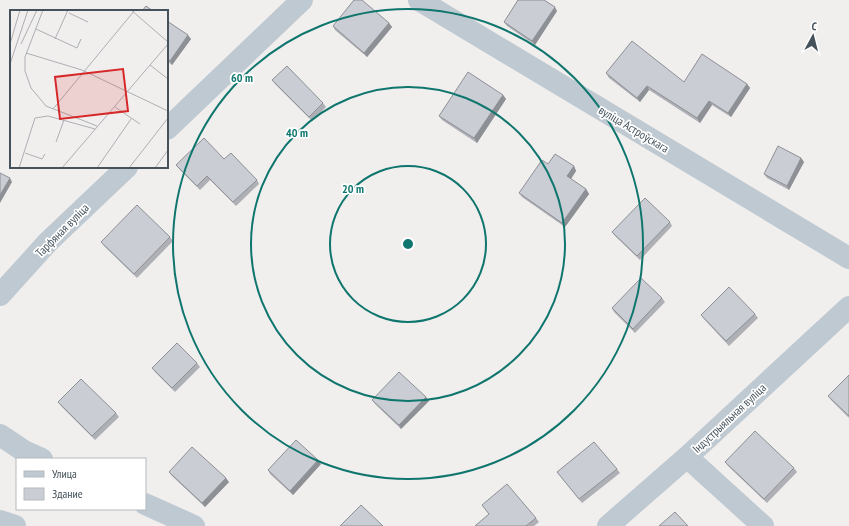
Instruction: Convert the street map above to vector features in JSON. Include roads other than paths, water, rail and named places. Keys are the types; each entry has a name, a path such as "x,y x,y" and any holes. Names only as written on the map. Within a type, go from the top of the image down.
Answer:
{"street":[{"path":"168,127 302,0"},
{"name":"вуліца Астроўскага","path":"419,0 849,258"},
{"name":"Тарфяная вуліца","path":"0,295 48,242 126,168"},
{"name":"Індустрыяльная вуліца","path":"608,526 687,457 849,307"},
{"path":"0,435 24,451 40,458"},
{"path":"687,457 763,526"},
{"path":"146,504 194,526"},
{"path":"0,521 15,526"}]}
